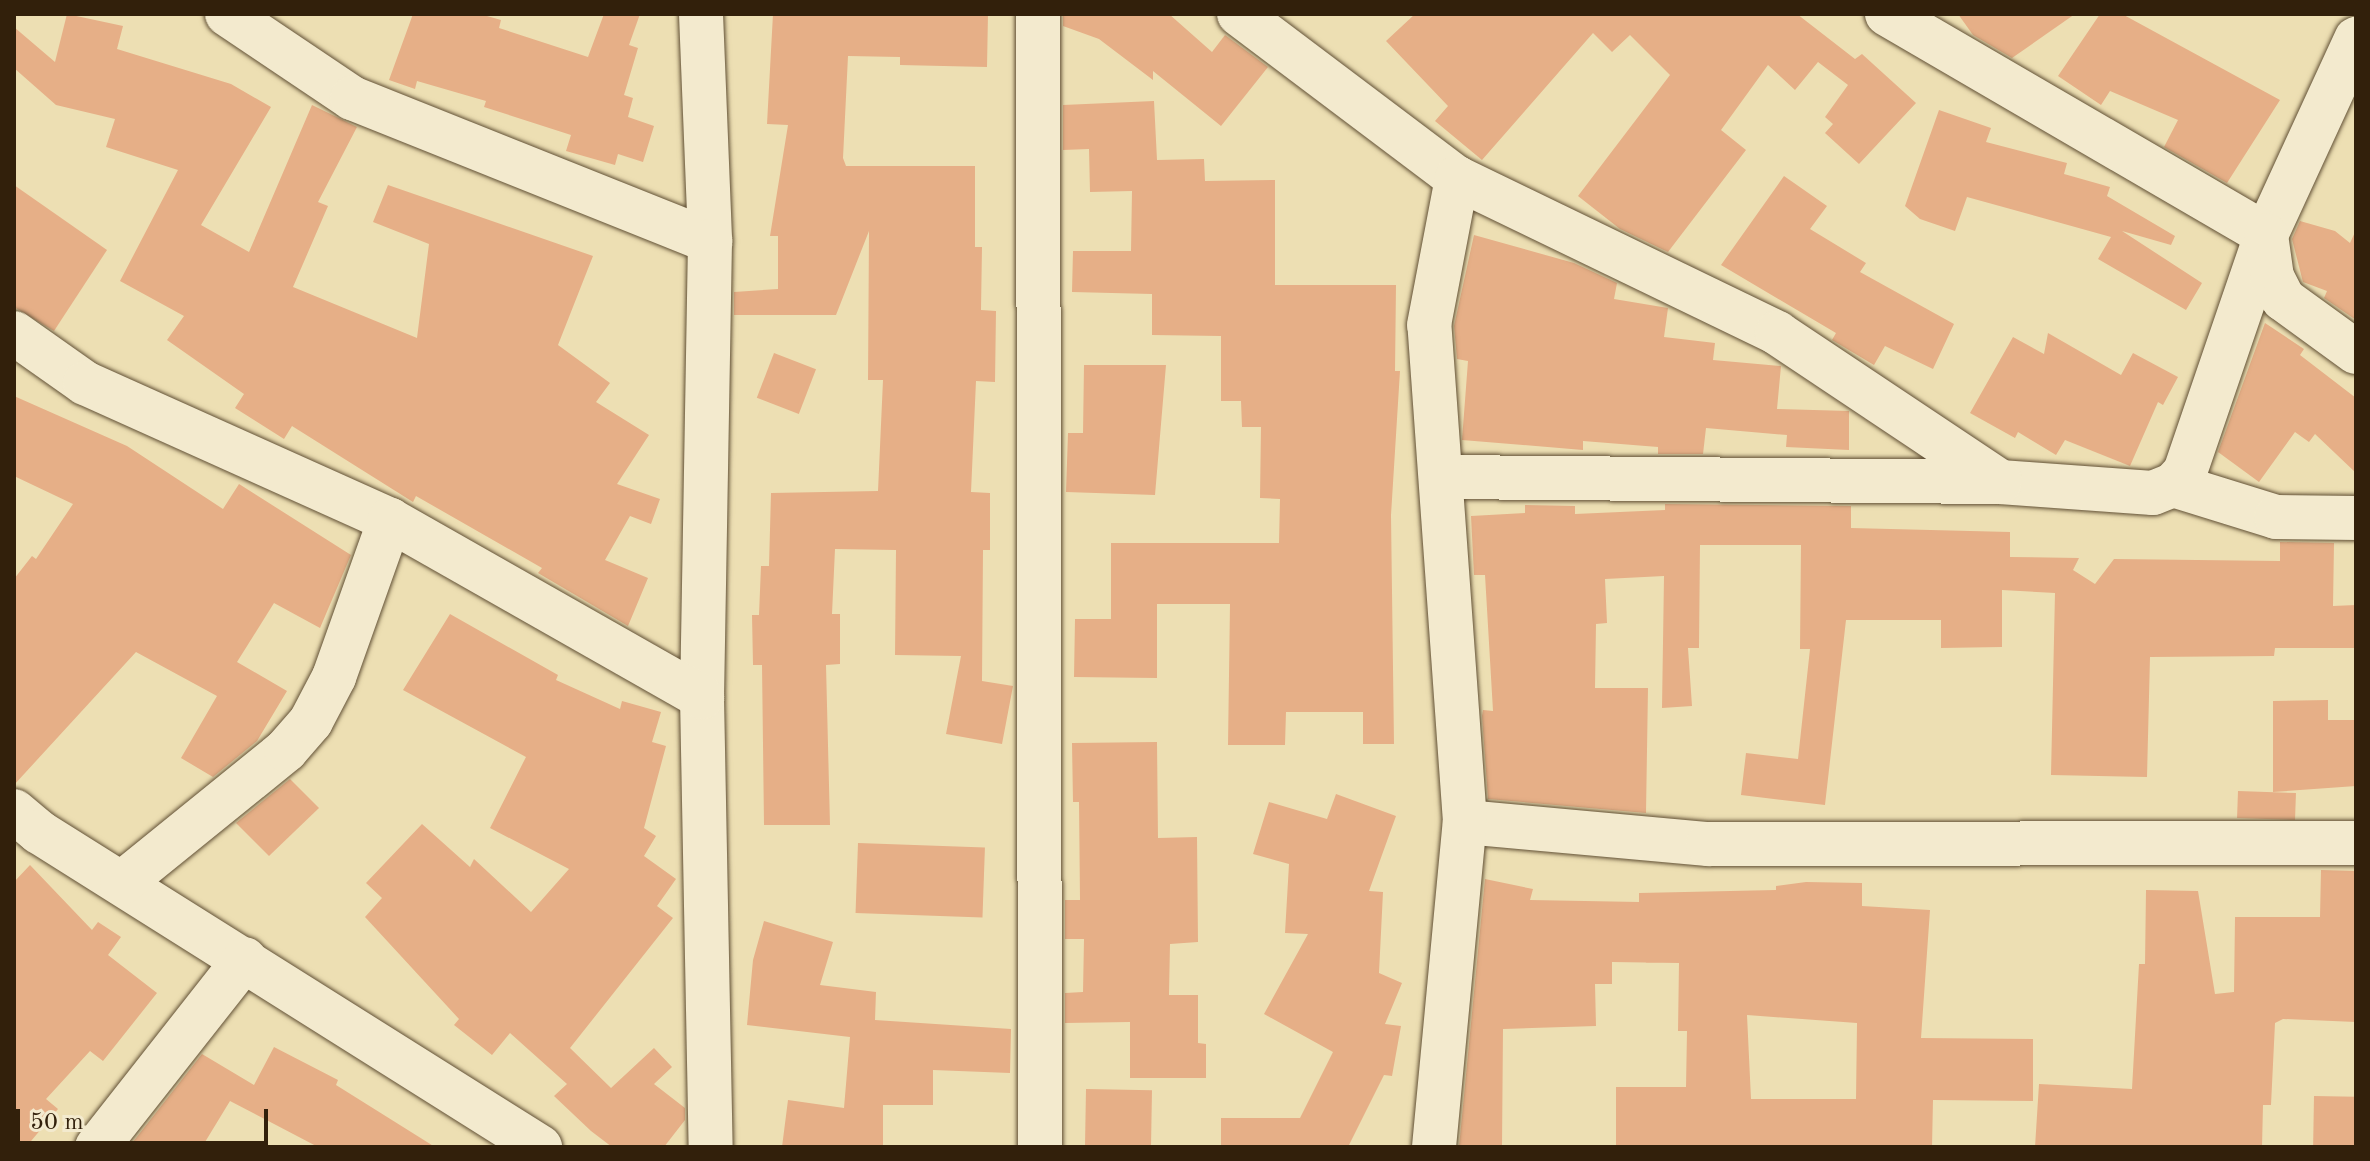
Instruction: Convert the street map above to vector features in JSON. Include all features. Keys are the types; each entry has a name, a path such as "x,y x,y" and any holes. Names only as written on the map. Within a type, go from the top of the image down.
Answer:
{"street":[{"path":"227,14 352,98 710,241"},
{"path":"701,14 710,241 702,697 711,1147"},
{"path":"1038,14 1040,1147"},
{"path":"1239,14 1457,178 1777,333 2000,482"},
{"path":"1887,14 2263,262 2283,299 2356,352"},
{"path":"1444,477 2000,482 2153,493 2173,485 2185,472 2263,262 2356,39"},
{"path":"1434,1147 1465,822 1444,477 1429,325 1457,178"},
{"path":"14,333 85,383 390,520 702,697"},
{"path":"2173,485 2276,517 2356,518"},
{"path":"122,883 286,750 311,721 334,677 390,520"},
{"path":"14,811 39,832 540,1147"},
{"path":"1465,822 1708,844 2356,843"},
{"path":"97,1147 245,959"}],"building":[{"path":"67,14 123,26 117,49 231,84 271,107 201,225 249,252 312,105 357,127 318,202 328,206 293,287 417,338 429,244 373,222 388,185 593,256 558,345 610,383 596,402 649,435 617,484 660,499 651,524 630,516 605,560 648,578 628,626 538,573 542,568 416,496 413,502 292,426 284,439 235,408 244,394 167,340 184,316 120,281 178,170 106,147 115,119 56,105 14,68 14,27 55,62"},
{"path":"413,14 480,14 501,20 499,28 588,57 604,14 640,14 629,45 638,48 624,95 633,98 628,117 654,126 643,162 618,154 615,165 566,151 571,135 484,107 486,101 417,81 415,89 389,80"},
{"path":"773,14 988,14 987,67 900,65 900,57 848,56 843,158 846,166 975,166 975,247 982,247 981,310 996,311 995,382 976,381 971,492 990,493 990,550 983,550 982,681 1013,686 1002,744 946,734 961,656 895,655 896,550 835,549 832,614 840,614 840,664 826,665 830,825 764,825 762,665 753,665 752,615 759,615 761,566 769,566 771,493 878,491 883,380 868,380 869,231 836,315 734,315 734,292 778,289 778,236 770,236 788,125 767,124"},
{"path":"1063,14 1169,14 1212,52 1225,35 1268,67 1221,126 1153,71 1153,80 1099,39 1063,26"},
{"path":"1415,14 1797,14 1855,59 1862,54 1916,103 1859,164 1825,133 1833,124 1825,117 1848,85 1818,62 1795,90 1768,65 1721,130 1746,150 1668,252 1620,229 1578,196 1670,75 1630,35 1612,52 1593,33 1482,160 1435,121 1448,106 1386,41"},
{"path":"1958,14 2075,14 2012,58 1973,35"},
{"path":"2100,14 2122,14 2280,100 2227,183 2164,147 2178,120 2110,91 2101,105 2058,76"},
{"path":"1154,101 1157,160 1204,159 1205,181 1275,180 1275,285 1396,285 1395,371 1400,371 1391,515 1394,744 1363,744 1363,712 1286,712 1285,745 1228,745 1230,604 1157,604 1157,678 1074,677 1075,619 1111,619 1111,543 1279,543 1280,499 1260,498 1261,427 1242,427 1241,401 1221,401 1221,336 1152,335 1152,294 1072,292 1073,251 1131,251 1132,191 1090,192 1089,149 1063,150 1063,105"},
{"path":"1939,110 1991,128 1986,142 2067,163 2064,174 2110,187 2107,196 2175,236 2171,245 2122,231 2202,283 2186,310 2098,259 2111,237 1967,197 1955,231 1920,219 1905,206"},
{"path":"1784,176 1827,206 1810,229 1866,263 1860,272 1954,324 1933,369 1885,346 1874,365 1832,340 1836,333 1721,265"},
{"path":"14,185 107,250 54,331 14,307"},
{"path":"2300,221 2335,231 2350,243 2356,230 2356,320 2324,298 2327,291 2303,282 2292,239"},
{"path":"1474,235 1574,263 1617,283 1614,299 1668,308 1664,337 1715,343 1713,360 1781,366 1777,409 1849,411 1849,450 1786,447 1787,435 1706,428 1703,454 1658,454 1658,447 1583,441 1583,450 1462,440 1468,361 1457,359 1454,326"},
{"path":"2265,323 2304,349 2300,355 2356,398 2356,473 2315,434 2309,442 2295,432 2259,482 2218,452"},
{"path":"2048,333 2121,375 2133,353 2178,377 2163,405 2158,402 2130,466 2065,440 2056,455 2018,432 2015,438 1970,413 2013,337 2044,354"},
{"path":"774,353 816,369 799,414 757,398"},
{"path":"1084,365 1166,365 1155,495 1066,492 1068,433 1083,433"},
{"path":"14,396 127,446 223,509 239,484 351,555 320,628 274,603 237,662 287,691 257,741 213,777 181,758 217,696 136,652 14,785 14,579 32,556 36,559 73,504 14,476"},
{"path":"1665,504 1851,506 1851,528 2010,532 2010,557 2079,558 2073,570 2095,584 2114,559 2280,561 2280,542 2334,543 2333,606 2356,605 2356,648 2275,648 2274,656 2150,657 2147,777 2051,775 2055,593 2002,590 2002,647 1941,648 1941,620 1846,620 1825,805 1741,795 1746,753 1798,759 1810,649 1800,649 1801,545 1700,545 1699,648 1688,648 1692,706 1662,708 1664,576 1605,579 1607,623 1596,624 1595,688 1648,688 1646,813 1488,799 1482,716 1483,710 1493,711 1485,575 1474,575 1471,516 1525,513 1525,505 1575,506 1575,514 1665,510"},
{"path":"450,614 558,675 556,680 620,709 622,701 661,712 652,742 666,746 644,828 656,836 644,856 676,879 657,906 673,918 570,1048 611,1088 654,1048 672,1067 654,1084 685,1108 685,1120 664,1147 612,1147 554,1096 567,1084 510,1033 492,1055 454,1025 459,1019 365,917 382,898 366,883 422,824 470,867 474,859 531,912 569,869 490,828 526,757 403,690"},
{"path":"2328,700 2328,720 2356,720 2356,786 2273,792 2273,701"},
{"path":"1157,742 1158,838 1197,837 1198,942 1170,944 1169,995 1198,995 1198,1043 1206,1044 1206,1078 1130,1078 1130,1022 1065,1023 1065,993 1083,992 1084,939 1065,939 1065,900 1080,900 1079,802 1073,802 1072,743"},
{"path":"290,779 319,808 269,856 236,823"},
{"path":"2238,791 2296,793 2295,820 2237,818"},
{"path":"1336,794 1396,816 1369,891 1383,892 1379,973 1402,983 1385,1024 1401,1026 1392,1076 1384,1075 1348,1147 1221,1147 1221,1118 1300,1118 1333,1052 1264,1014 1308,934 1285,933 1289,864 1253,854 1269,802 1327,819"},
{"path":"858,843 985,847 982,917 856,913"},
{"path":"30,865 92,930 98,922 121,937 108,955 157,993 103,1061 90,1051 46,1099 58,1109 26,1147 14,1147 14,882"},
{"path":"2321,870 2356,871 2356,1022 2283,1019 2275,1023 2271,1105 2263,1105 2262,1147 2035,1147 2039,1084 2132,1089 2139,964 2145,964 2146,890 2198,891 2215,994 2234,992 2235,917 2320,917"},
{"path":"1485,879 1533,889 1530,900 1639,902 1639,893 1776,890 1776,886 1806,882 1862,883 1862,906 1930,910 1921,1038 2033,1039 2033,1101 1933,1100 1932,1147 1616,1147 1616,1087 1686,1087 1687,1031 1678,1031 1679,963 1612,962 1612,984 1595,984 1596,1026 1503,1029 1502,1147 1459,1147","holes":["1747,1015 1857,1023 1856,1099 1751,1099"]},
{"path":"764,921 833,942 820,985 876,992 875,1020 1011,1029 1010,1073 933,1070 933,1105 883,1105 883,1147 782,1147 788,1100 844,1108 850,1037 747,1025 753,960"},
{"path":"274,1047 338,1080 336,1085 435,1147 318,1147 230,1101 202,1147 129,1147 202,1054 254,1085"},
{"path":"1086,1089 1152,1090 1151,1147 1085,1147"},
{"path":"2314,1096 2356,1097 2355,1147 2313,1147"}]}
